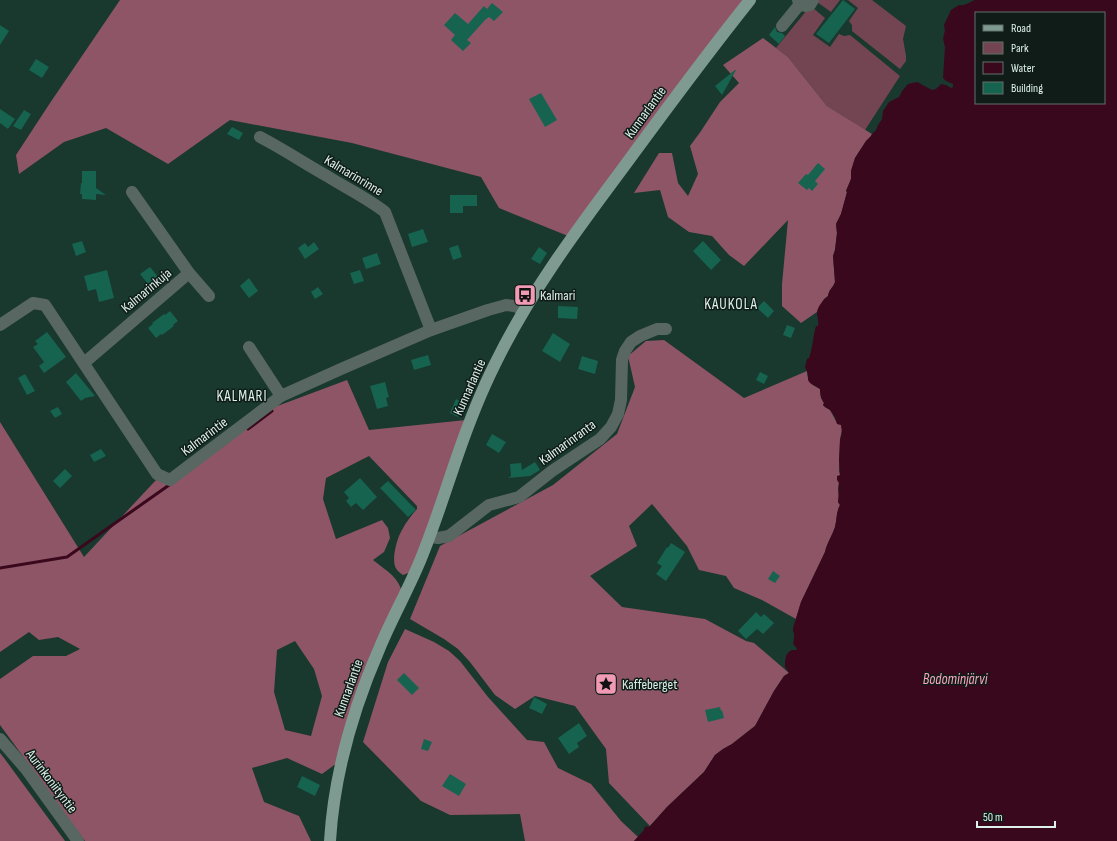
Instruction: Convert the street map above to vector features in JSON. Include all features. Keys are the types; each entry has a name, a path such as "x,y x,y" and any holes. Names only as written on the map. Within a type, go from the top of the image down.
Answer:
{"main road":[{"name":"Kunnarlantie","path":"330,841 335,792 351,724 367,678 392,620 410,585 430,537 481,393 495,364 524,310 546,276 596,205 711,49 750,0"}],"street":[{"path":"782,26 799,2 805,6 808,6 813,0"},
{"name":"Kalmarinrinne","path":"260,137 375,204 385,212 431,330"},
{"name":"Kalmarinkuja","path":"84,363 189,273 132,192"},
{"path":"189,273 208,296"},
{"name":"Kalmarintie","path":"0,325 33,302 45,305 157,474 170,480 281,396 431,330 506,305 524,310"},
{"name":"Kalmarinranta","path":"430,537 438,538 449,536 489,505 519,497 552,471 600,439 611,427 618,414 621,400 622,360 624,351 631,342 640,336 657,329 666,329"},
{"path":"249,347 281,396"},
{"name":"Aurinkoniityntie","path":"0,740 26,769 78,841"}],"green space":[{"path":"817,0 840,0 831,12 817,2"},
{"path":"848,0 872,0 906,26 903,39 906,61 900,69 852,31 852,25 849,21 858,8"},
{"path":"813,8 825,18 813,35 830,47 839,34 844,36 850,35 900,76 865,130 827,106 788,57 776,48 807,10"}],"shaded area":[{"path":"120,0 743,0 568,236 499,208 481,177 352,143 230,120 168,164 106,128 64,142 19,174 16,155"},
{"path":"763,38 788,57 827,106 872,134 855,158 851,171 851,179 846,191 841,214 836,224 837,233 833,256 835,282 828,296 824,299 817,312 801,323 782,306 782,284 788,220 744,266 729,255 712,236 689,232 668,217 660,190 634,193 659,153 672,153 678,183 688,196 698,174 690,146 720,102 739,83 723,65"},
{"path":"664,340 744,398 807,371 807,376 812,385 820,389 821,398 824,403 823,405 830,410 837,423 841,425 842,429 840,440 840,475 838,489 838,502 840,505 834,530 801,602 796,619 762,600 734,588 726,576 699,570 687,546 652,504 629,526 637,546 590,576 622,607 705,619 746,641 754,643 789,673 784,676 774,691 755,726 715,755 704,772 667,807 650,826 609,783 606,749 575,706 535,696 515,709 495,695 470,662 458,649 410,619 440,546 553,485 617,434 635,387 628,356 646,341"},
{"path":"347,380 369,430 466,420 411,572 403,575 399,572 394,562 394,558 400,533 417,509 417,506 369,456 326,478 323,499 336,539 382,520 388,528 390,538 384,552 373,560 394,577 402,592 337,763 322,774 287,758 252,768 264,802 299,816 311,841 85,841 0,725 0,679 33,656 66,656 80,649 58,637 39,640 29,632 0,652 0,422 84,557 156,480 175,482 272,408","holes":["295,641 314,669 322,696 311,736 285,730 274,692 277,650"]},
{"path":"405,629 434,642 449,651 460,661 488,697 527,740 544,742 558,768 591,784 621,821 638,837 634,841 525,841 520,814 450,815 421,801 363,742 388,662"},
{"path":"0,753 4,758 65,841 0,841"}],"water":[{"name":"Bodominjärvi","path":"975,0 1117,0 1117,841 634,841 646,826 649,827 667,807 704,772 715,755 755,726 774,691 784,676 789,673 785,667 786,657 790,651 797,649 793,644 793,628 801,602 834,530 840,505 838,502 839,483 837,476 840,475 839,460 842,432 841,425 837,424 833,414 823,405 824,403 820,389 810,383 805,367 807,359 809,358 816,326 818,326 818,308 828,296 835,282 833,256 837,233 836,224 841,214 846,191 851,179 851,171 855,158 866,141 876,130 882,119 883,111 889,102 899,97 908,84 917,82 932,90 936,89 941,84 951,88 953,87 953,84 943,78 945,47 943,39 945,30 944,25 951,10 959,5"}],"building":[{"path":"843,0 855,9 829,43 816,34"},
{"path":"492,3 503,12 494,21 489,17 485,20 467,40 471,43 463,51 451,40 455,35 444,25 455,13 468,24 484,6 487,9"},
{"path":"0,25 9,31 0,45"},
{"path":"775,27 777,32 782,33 785,36 779,44 769,35"},
{"path":"36,59 49,67 42,78 29,70"},
{"path":"736,70 722,95 715,86"},
{"path":"541,93 557,120 545,127 529,99"},
{"path":"0,109 15,119 8,129 0,123"},
{"path":"24,110 31,114 21,130 13,126"},
{"path":"232,127 243,133 239,140 227,134"},
{"path":"818,163 825,169 815,181 818,184 812,191 809,188 807,190 798,183 806,174 808,175"},
{"path":"82,171 96,171 96,188 106,195 96,194 96,200 82,199 82,194 80,194"},
{"path":"450,195 477,195 477,206 463,206 463,213 450,213"},
{"path":"423,229 428,242 412,247 408,234"},
{"path":"82,241 86,252 76,256 72,244"},
{"path":"703,241 721,260 711,270 693,251"},
{"path":"314,242 319,249 305,259 298,248 305,243 308,247"},
{"path":"458,245 462,257 453,260 449,248"},
{"path":"539,247 547,253 540,264 531,259"},
{"path":"377,253 381,264 366,269 362,258"},
{"path":"150,267 162,282 152,289 140,274"},
{"path":"107,270 114,298 99,302 96,289 88,291 84,276"},
{"path":"360,270 364,281 354,284 350,273"},
{"path":"249,278 258,291 249,298 240,286"},
{"path":"318,287 323,294 315,299 311,292"},
{"path":"764,301 774,311 768,318 757,308"},
{"path":"558,306 578,307 577,319 558,318"},
{"path":"170,311 178,321 173,325 174,326 156,338 148,328 153,324 152,323"},
{"path":"787,325 795,328 791,338 783,335"},
{"path":"47,332 66,357 44,373 39,366 44,362 33,347 38,344 35,341"},
{"path":"553,333 570,344 560,362 542,351"},
{"path":"428,355 431,365 414,370 411,360"},
{"path":"582,356 598,361 595,374 578,369"},
{"path":"760,372 768,376 764,384 756,380"},
{"path":"76,373 95,396 85,398 81,401 66,382"},
{"path":"25,374 35,391 27,395 18,378"},
{"path":"385,382 389,397 386,398 388,406 377,409 370,386"},
{"path":"456,399 464,403 458,417 450,413"},
{"path":"58,407 62,414 55,418 50,411"},
{"path":"492,434 506,442 499,453 486,445"},
{"path":"101,449 106,456 94,462 90,455"},
{"path":"535,462 540,470 530,476 508,478 511,476 510,464 521,463 522,470"},
{"path":"65,469 72,476 60,488 53,481"},
{"path":"360,478 377,497 363,510 356,503 351,507 346,501 349,498 344,492"},
{"path":"388,481 416,510 408,517 380,488"},
{"path":"671,543 685,552 666,581 656,574 662,566 657,563"},
{"path":"773,571 780,576 775,583 768,579"},
{"path":"756,612 761,617 764,614 774,623 763,634 757,629 746,639 738,631"},
{"path":"404,673 419,688 412,695 397,680"},
{"path":"534,697 547,704 542,714 529,708"},
{"path":"720,707 724,718 708,722 705,710"},
{"path":"579,723 587,736 577,743 579,747 569,754 558,738"},
{"path":"424,739 432,742 428,751 421,749"},
{"path":"450,774 466,784 459,796 442,786"},
{"path":"302,776 320,785 315,796 297,787"}],"waterway":[{"path":"248,429 272,411"},
{"path":"0,568 67,557 172,483"}],"place":[{"name":"Kalmari","path":"525,295"},
{"name":"Kaffeberget","path":"606,684"}],"district":[{"name":"KAUKOLA","path":"731,304"},
{"name":"KALMARI","path":"242,396"}]}
